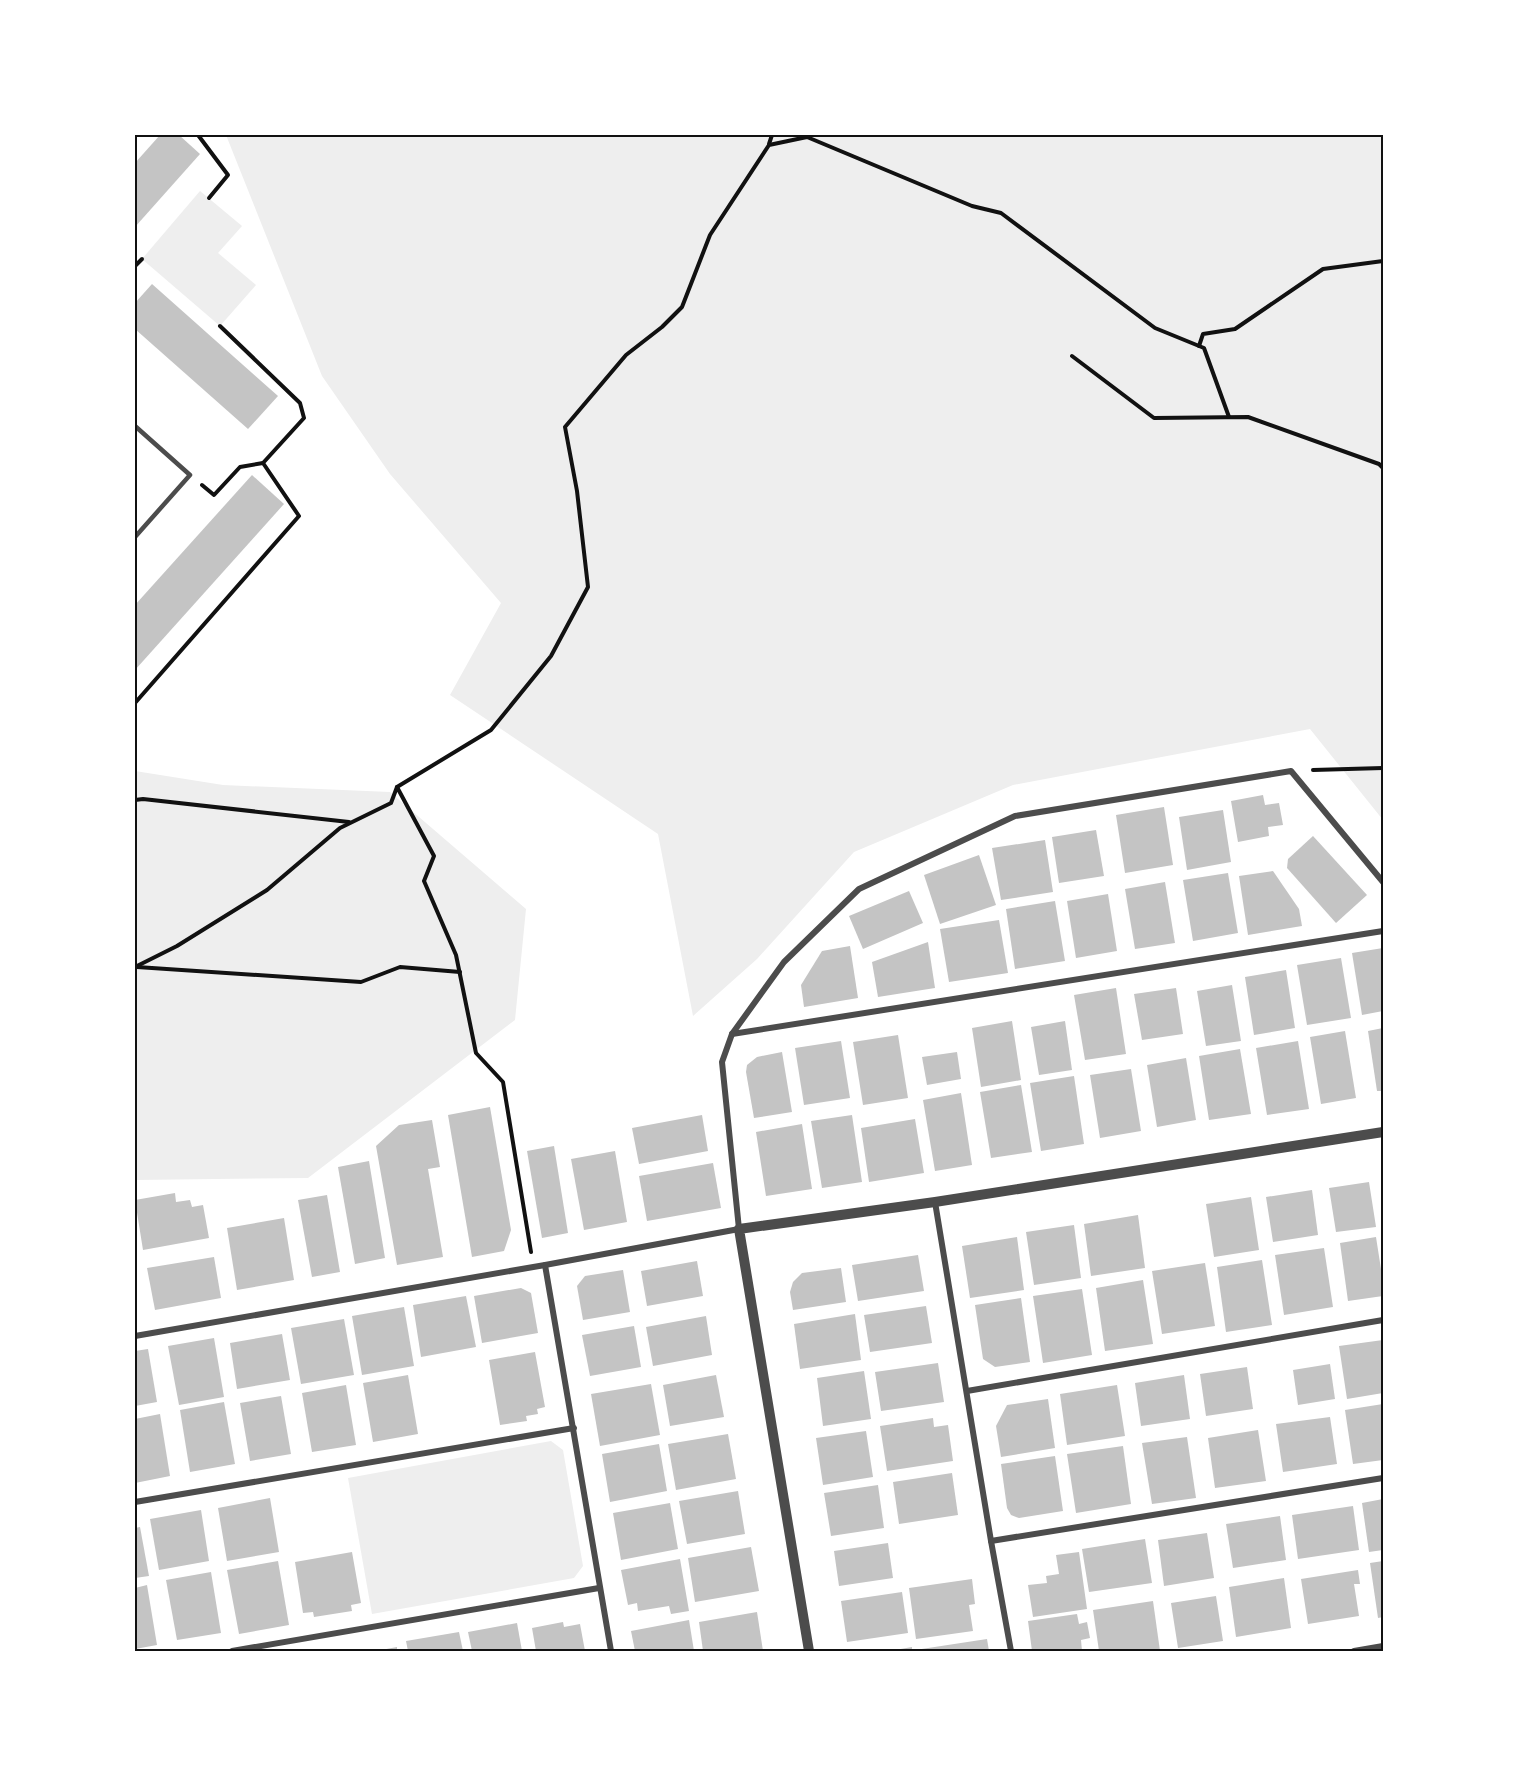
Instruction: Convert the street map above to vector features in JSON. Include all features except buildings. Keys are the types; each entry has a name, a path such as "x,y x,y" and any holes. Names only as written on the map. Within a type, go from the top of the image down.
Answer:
{"street":[{"path":"809,1651 739,1229 722,1062 732,1034 784,962 859,889 1015,816 1291,771 1383,882"},
{"path":"732,1034 1383,931"},
{"path":"135,1336 739,1229 935,1203 1383,1132"},
{"path":"935,1203 1011,1651"},
{"path":"545,1265 611,1651"},
{"path":"967,1391 1383,1320"},
{"path":"135,1502 574,1428"},
{"path":"991,1541 1383,1478"},
{"path":"232,1651 599,1588"},
{"path":"1354,1651 1383,1646"}],"lane":[{"path":"135,426 190,475 135,537"}],"path":[{"path":"198,135 228,175 209,198"},
{"path":"135,967 177,946 267,890 340,828 392,803 397,787 491,730 551,656 588,587 577,491 565,426 627,355 662,327 682,307 710,235 769,145 772,135"},
{"path":"769,145 806,136 972,206 1001,213 1155,328 1204,348 1229,417"},
{"path":"135,266 142,259"},
{"path":"1199,346 1203,334 1235,329 1323,269 1383,261"},
{"path":"190,475 214,495 240,467 263,463 304,418 300,403 220,326"},
{"path":"1072,356 1154,418 1248,417 1379,464 1383,468"},
{"path":"135,703 299,516 263,463"},
{"path":"1291,771 1383,768"},
{"path":"397,787 434,856 424,881 456,955 476,1053 503,1082 534,1267"},
{"path":"135,800 351,823"},
{"path":"135,967 361,982 400,968 460,972"}],"shaded area":[{"path":"226,135 1383,135 1383,820 1310,729 1013,785 854,852 757,959 693,1016 658,834 450,695 501,603 390,474 322,376"},
{"path":"200,191 242,226 218,253 256,285 220,326 142,259"},
{"path":"135,771 223,785 390,792 526,909 515,1020 308,1178 135,1180"},
{"path":"551,1441 563,1450 583,1566 574,1578 372,1614 348,1478"}]}
